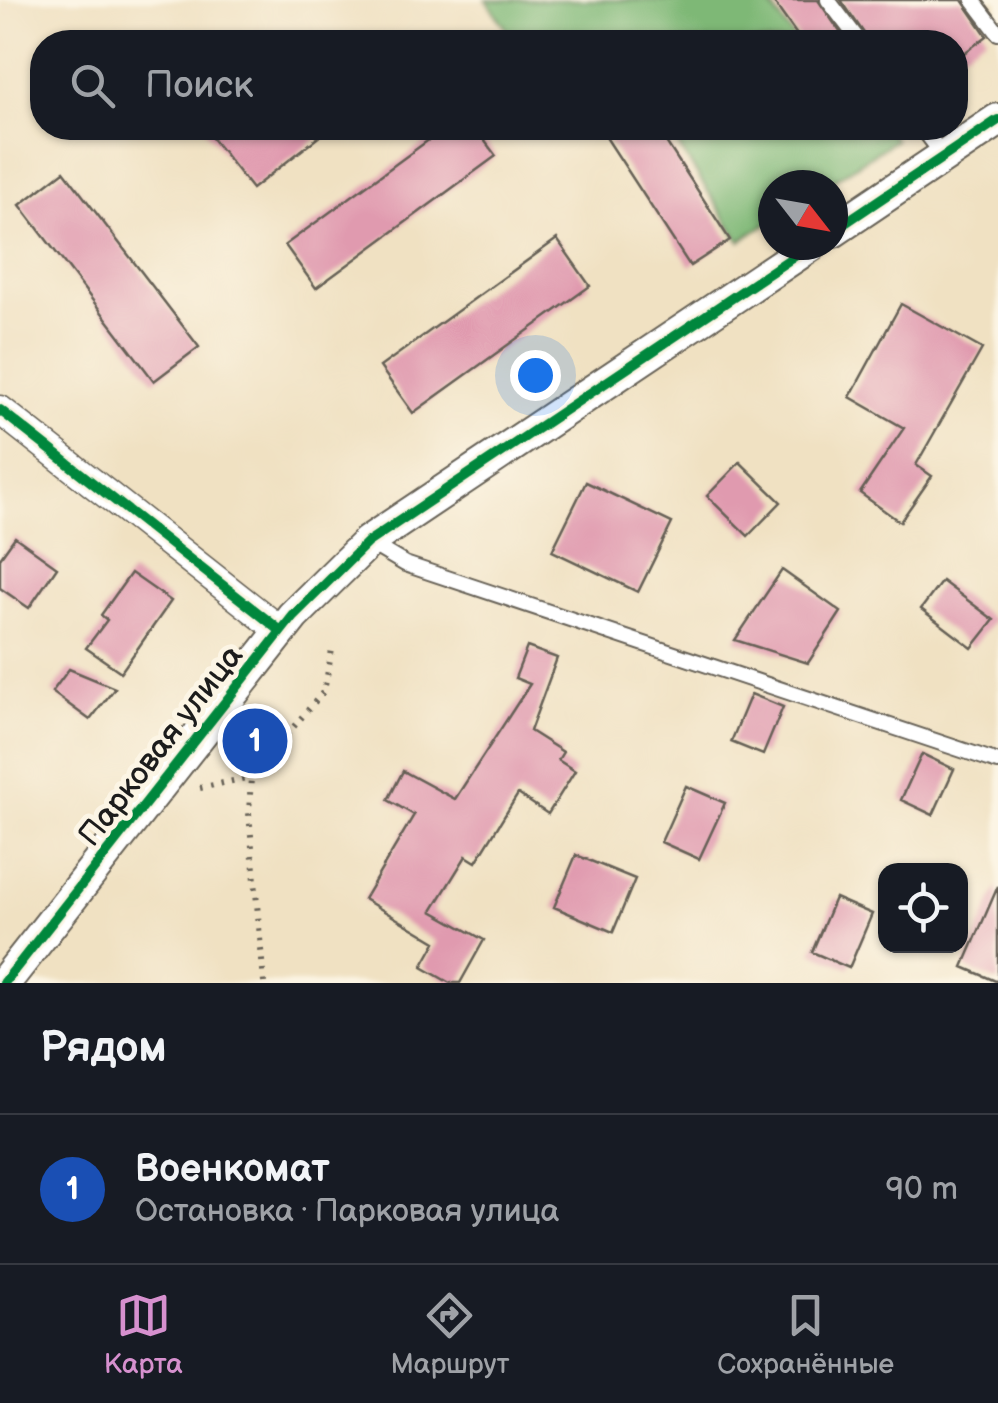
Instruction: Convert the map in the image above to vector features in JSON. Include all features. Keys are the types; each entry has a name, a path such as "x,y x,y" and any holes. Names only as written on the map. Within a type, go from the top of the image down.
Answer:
{"street":[{"path":"848,220 998,120"},
{"name":"Парковая улица","path":"5,974 282,631 368,542 790,260"},
{"path":"0,410 282,631"}],"lane":[{"path":"828,0 851,30"},
{"path":"973,0 998,33"},
{"path":"931,140 944,156"},
{"path":"368,542 405,564 998,762"}],"path":[{"path":"264,983 249,813 251,777 324,691 333,645"},
{"path":"189,802 201,787 251,777"}],"green space":[{"path":"486,0 767,0 788,30 507,30"},
{"path":"675,140 895,140 848,171 758,170 758,229 740,241"}],"building":[{"path":"772,0 818,0 839,30 793,30"},
{"path":"841,0 962,0 987,36 968,50 968,30 862,30"},
{"path":"213,140 315,140 252,189"},
{"path":"429,140 484,140 496,156 316,288 285,245"},
{"path":"608,140 665,140 730,240 690,266"},
{"path":"64,171 199,347 154,381 20,205"},
{"path":"557,239 590,286 413,413 380,367"},
{"path":"901,304 982,349 916,465 932,476 900,522 860,493 904,428 850,397"},
{"path":"740,462 781,502 748,536 707,496"},
{"path":"586,482 672,523 638,592 552,551"},
{"path":"15,537 57,567 29,608 0,588 0,558"},
{"path":"782,570 841,612 808,663 735,640"},
{"path":"131,573 171,601 121,672 86,648 107,620 101,615"},
{"path":"942,581 994,620 972,648 921,609"},
{"path":"527,647 557,658 530,731 563,752 558,760 575,771 548,814 518,794 476,862 466,856 432,911 484,940 460,983 450,983 422,967 436,942 364,899 414,815 388,800 403,771 455,799 530,684 515,678"},
{"path":"69,669 115,688 90,720 52,692"},
{"path":"751,694 783,707 763,755 731,742"},
{"path":"922,754 954,769 933,815 901,800"},
{"path":"686,786 725,803 699,859 661,842"},
{"path":"576,855 635,879 613,932 554,907"},
{"path":"998,886 998,982 963,967"},
{"path":"835,898 872,914 849,968 812,952"}],"cycle path":[{"path":"848,221 998,120"},
{"path":"4,983 293,616 368,542 789,260"},
{"path":"0,410 281,631"}],"place":[{"name":"Военкомат","path":"255,741"}]}
